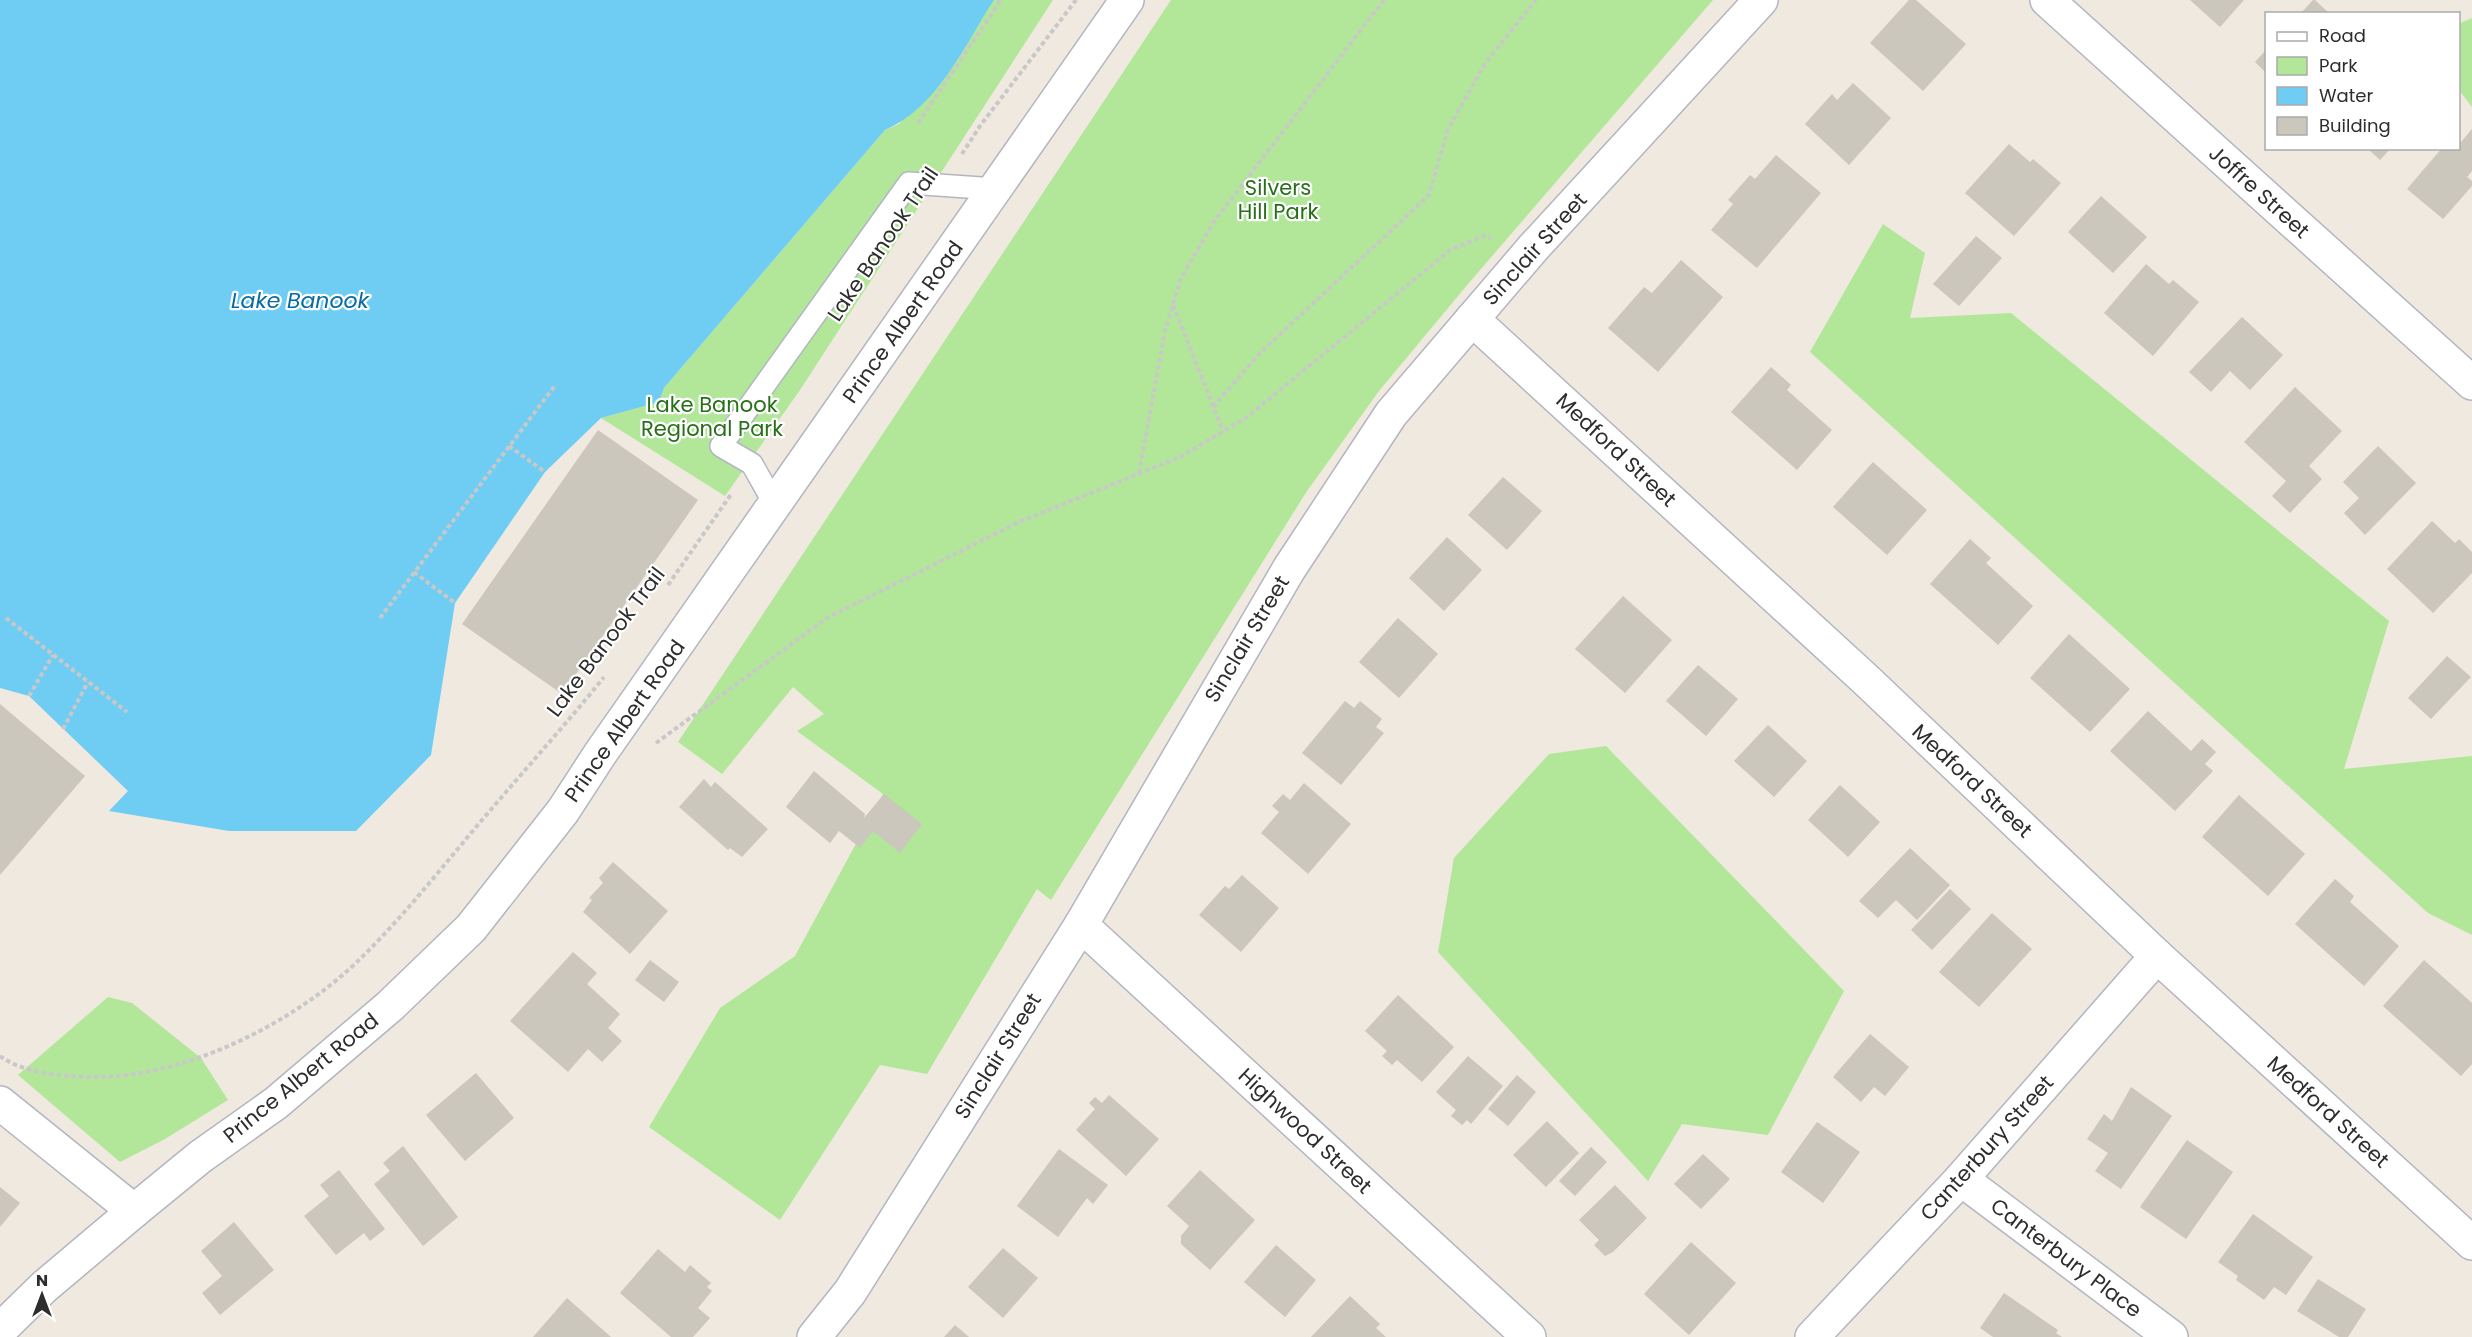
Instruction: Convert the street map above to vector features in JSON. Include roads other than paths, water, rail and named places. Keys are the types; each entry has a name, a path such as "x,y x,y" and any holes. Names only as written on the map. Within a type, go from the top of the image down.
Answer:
{"street":[{"name":"Prince Albert Road","path":"0,1330 44,1287 134,1211 200,1157 276,1103 390,1006 471,928 563,812 600,754 1127,0"},
{"name":"Sinclair Street","path":"814,1337 850,1292 1081,925 1288,570 1392,414 1533,248 1761,0"},
{"name":"Joffre Street","path":"2047,0 2472,383"},
{"name":"Medford Street","path":"1472,319 1864,678 2157,956 2472,1243"},
{"name":"Highwood Street","path":"1081,925 1529,1337"},
{"name":"Canterbury Street","path":"1812,1337 1961,1179 2157,956"},
{"path":"0,1103 134,1211"},
{"name":"Canterbury Place","path":"1961,1179 2171,1337"}],"lane":[{"path":"775,505 752,464 721,446 909,183 996,189"}],"water":[{"name":"Lake Banook","path":"0,0 994,0 935,91 904,120 885,130 664,388 659,402 601,418 545,472 455,603 431,755 356,831 229,831 109,811 128,791 29,696 0,688"}],"park label":[{"name":"Silvers Hill Park","path":"1278,200"},
{"name":"Lake Banook Regional Park","path":"712,417"}]}
